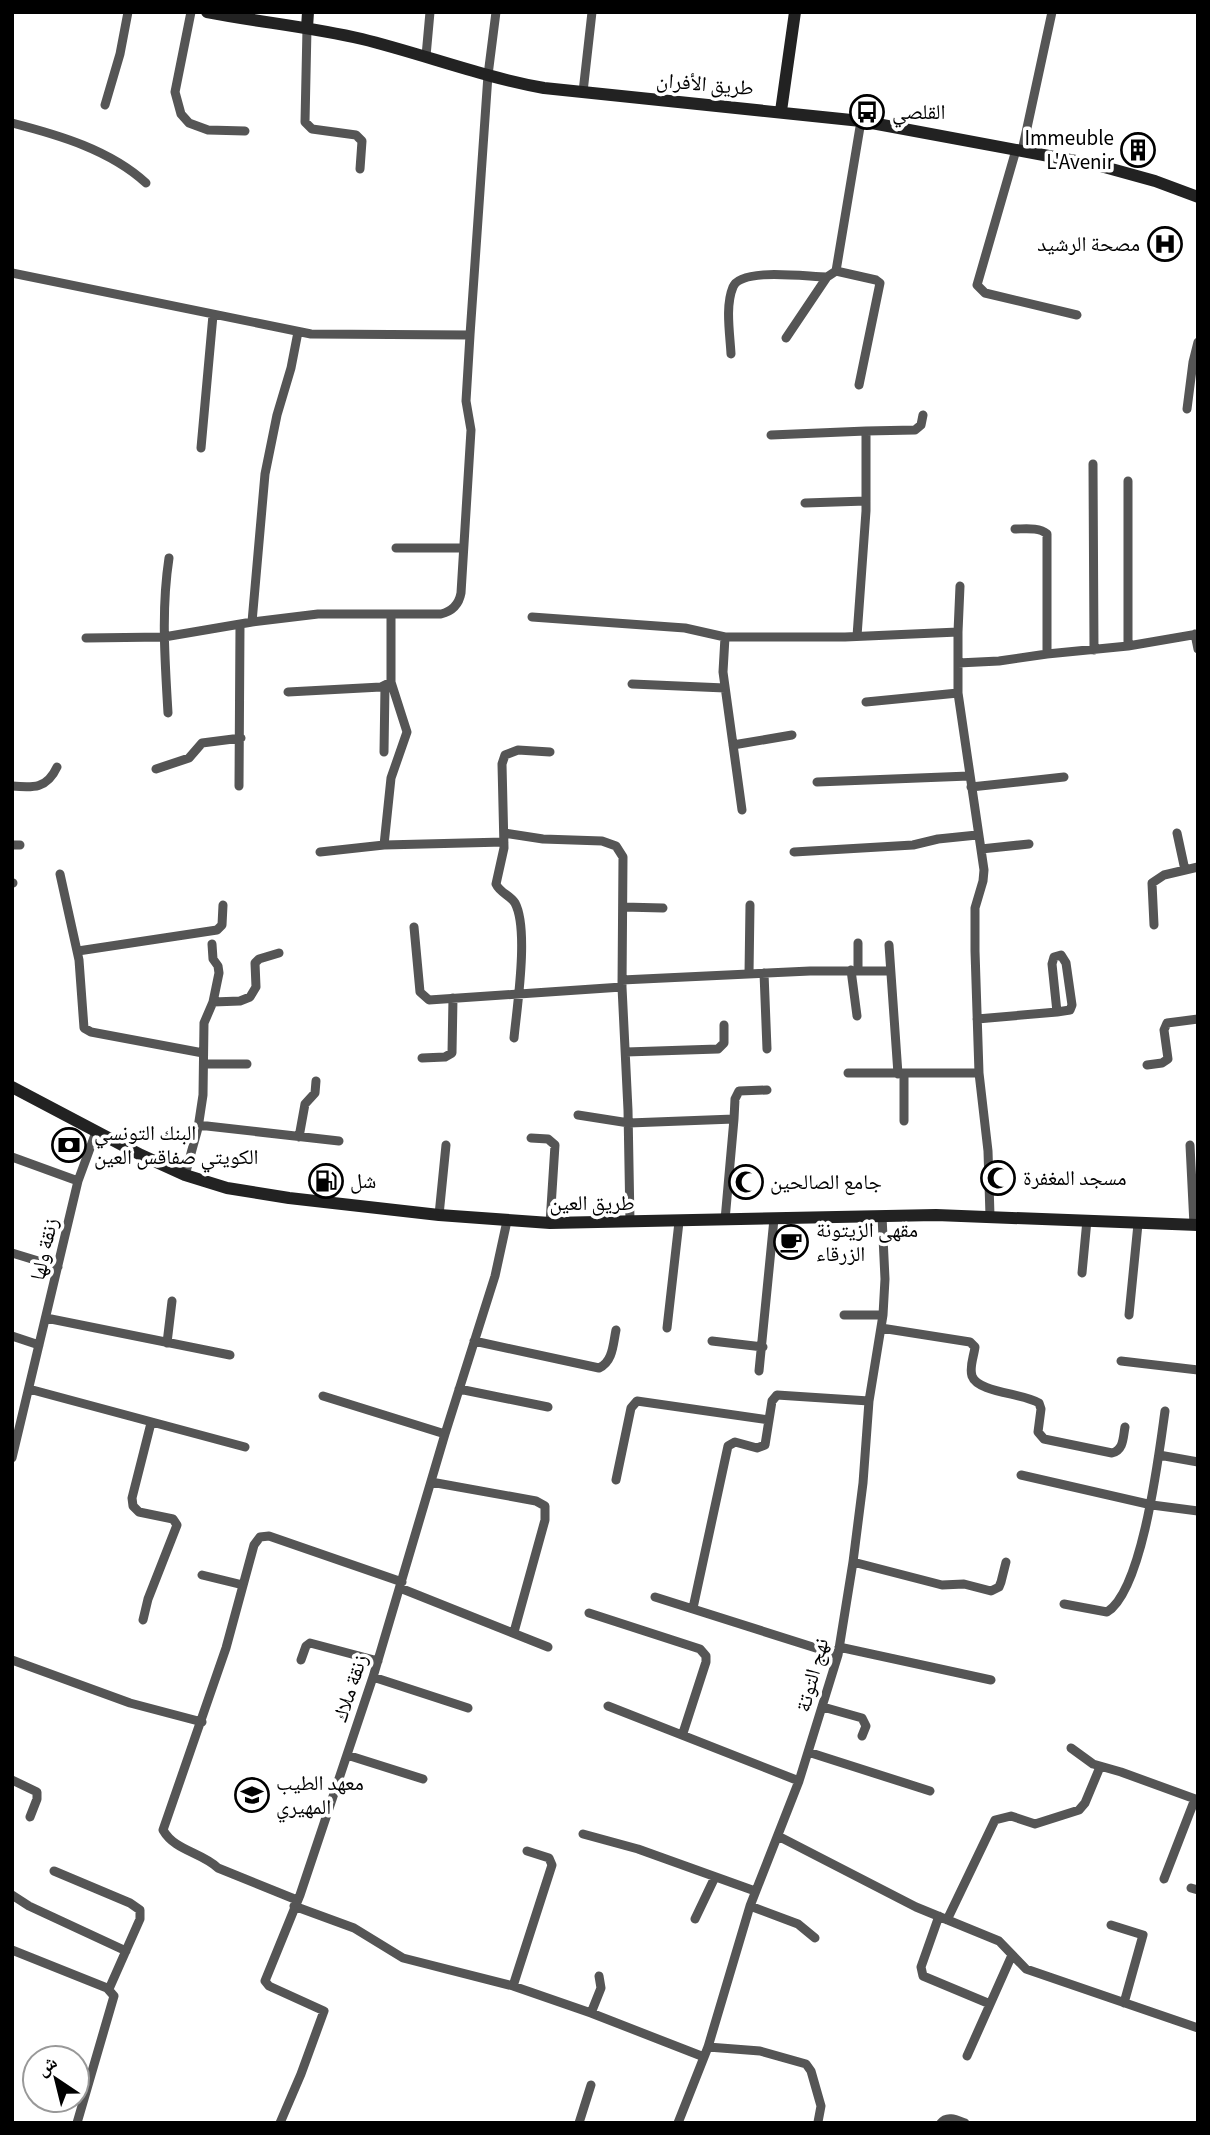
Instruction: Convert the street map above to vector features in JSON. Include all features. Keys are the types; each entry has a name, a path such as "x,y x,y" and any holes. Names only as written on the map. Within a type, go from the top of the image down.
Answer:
{"main road":[{"name":"طريق الأفران","path":"207,12 307,28 544,88 861,121 1019,150 1141,176 1198,197"},
{"path":"307,28 308,12"},
{"path":"781,111 794,12"},
{"name":"طريق العين","path":"12,1087 185,1175 255,1194 439,1215 550,1223 990,1216 1196,1225"}],"street":[{"path":"105,105 120,54 128,12"},
{"path":"191,12 175,92 181,114 189,123 208,130 245,131"},
{"path":"426,56 430,12"},
{"path":"86,638 163,637 318,614 441,614 453,609 458,602 461,593 471,430 466,401 470,335 488,75 496,12"},
{"path":"583,92 592,12"},
{"path":"1052,12 1019,150 977,285 985,293 1077,315"},
{"path":"307,28 305,122 313,129 360,137 360,169"},
{"path":"836,271 861,121"},
{"path":"12,123 54,134 124,164 146,183"},
{"path":"786,338 827,277 836,271 876,280 881,287 859,385"},
{"path":"12,273 298,332 470,335"},
{"path":"731,354 730,298 735,282 741,277 827,277"},
{"path":"201,449 213,315"},
{"path":"252,622 265,474 298,332"},
{"path":"1187,409 1198,342"},
{"path":"771,435 915,430 923,415"},
{"path":"857,636 866,501 866,431"},
{"path":"1093,464 1094,650"},
{"path":"1128,481 1128,646"},
{"path":"805,502 866,501"},
{"path":"1015,529 1033,529 1047,534 1047,653"},
{"path":"396,548 463,548"},
{"path":"168,713 163,637 165,582 169,558"},
{"path":"960,586 958,693 984,875 975,908 979,1073 988,1151 990,1216"},
{"path":"384,752 391,615"},
{"path":"533,617 685,628 725,637 958,632"},
{"path":"239,786 240,625"},
{"path":"958,663 1128,646 1196,634 1198,649"},
{"path":"725,637 724,688 742,810"},
{"path":"288,692 388,684"},
{"path":"384,845 391,778 407,732 388,684"},
{"path":"632,684 724,688"},
{"path":"866,702 958,693"},
{"path":"733,745 792,735"},
{"path":"156,769 189,758 202,743 241,738"},
{"path":"514,1038 522,962 518,913 513,901 498,889 496,884 504,838 502,764 505,755 518,750 550,752"},
{"path":"12,786 41,786 49,780 57,767"},
{"path":"817,782 969,776"},
{"path":"971,787 1064,777"},
{"path":"1177,833 1185,870"},
{"path":"794,852 913,845 938,839 978,835"},
{"path":"320,852 384,845 504,838 602,841 616,846 624,857 622,984 629,1124 630,1222"},
{"path":"981,849 1029,844"},
{"path":"1154,925 1153,883 1159,877 1198,867"},
{"path":"60,874 78,951 85,1030 203,1053"},
{"path":"78,951 217,930 222,925 223,905"},
{"path":"748,974 750,905"},
{"path":"622,906 663,908"},
{"path":"414,927 422,995 429,1000 748,974 890,971"},
{"path":"857,1016 855,970 858,943"},
{"path":"185,1175 203,1096 204,1023 213,1002 219,969 213,959 212,944"},
{"path":"889,945 904,1121"},
{"path":"213,1002 240,1001 250,997 256,987 255,963 259,959 279,953"},
{"path":"978,1018 1057,1012 1068,1011 1072,1005 1066,963 1061,955 1054,957 1052,964 1057,1012"},
{"path":"764,973 767,1049"},
{"path":"422,1058 445,1058 452,1053 453,998"},
{"path":"1147,1065 1162,1063 1168,1059 1164,1030 1167,1023 1198,1019"},
{"path":"626,1052 718,1049 724,1043 724,1025"},
{"path":"204,1065 247,1064"},
{"path":"848,1073 979,1073"},
{"path":"299,1137 304,1107 314,1093 316,1081"},
{"path":"725,1220 735,1099 739,1091 767,1090"},
{"path":"578,1115 629,1124 734,1119"},
{"path":"198,1125 339,1141"},
{"name":"زنقة ولها","path":"12,1458 78,1181 96,1132"},
{"path":"531,1138 548,1139 555,1145 550,1223"},
{"path":"439,1215 446,1145"},
{"path":"1190,1145 1196,1225"},
{"path":"12,1157 78,1181"},
{"name":"نهج التوتة","path":"678,2123 706,2052 755,1891 799,1781 838,1651 853,1562 863,1483 869,1401 883,1315 885,1279 882,1216"},
{"path":"760,1371 774,1219"},
{"path":"1082,1273 1087,1220"},
{"name":"زنقة ملاك","path":"280,2123 324,2011 269,1986 265,1981 296,1903 373,1677 495,1276 507,1221"},
{"path":"667,1328 678,1222"},
{"path":"1129,1315 1138,1224"},
{"path":"12,1252 58,1267"},
{"path":"167,1343 172,1301"},
{"path":"844,1315 883,1315"},
{"path":"46,1318 230,1355"},
{"path":"881,1328 970,1342 975,1348 971,1367 973,1378 981,1385 1039,1403 1041,1409 1037,1429 1044,1439 1112,1453 1122,1445 1125,1427"},
{"path":"474,1341 599,1368 609,1359 616,1330"},
{"path":"12,1336 39,1345"},
{"path":"712,1341 763,1347"},
{"path":"1121,1361 1198,1370"},
{"path":"29,1389 245,1447"},
{"path":"459,1389 548,1407"},
{"path":"693,1608 728,1446 735,1442 757,1448 763,1446 767,1438 772,1401 777,1395 869,1401"},
{"path":"323,1396 445,1434"},
{"path":"616,1480 631,1408 637,1401 769,1420"},
{"path":"1064,1604 1101,1612 1111,1610 1121,1595 1152,1504 1166,1411"},
{"path":"143,1620 148,1599 177,1525 173,1519 139,1513 133,1506 132,1498 151,1423"},
{"path":"1159,1455 1198,1462"},
{"path":"1021,1475 1152,1504 1198,1511"},
{"path":"431,1482 545,1506 545,1520 514,1632"},
{"path":"548,1647 401,1585 265,1536 257,1539 226,1648 163,1830 169,1842 211,1861 218,1868 354,1928 402,1958 513,1986 706,2052 760,2051 806,2064 811,2071 821,2106 818,2122"},
{"path":"853,1562 942,1585 964,1584 990,1591 999,1587 1002,1582 1006,1562"},
{"path":"202,1574 243,1586"},
{"path":"655,1597 838,1651 991,1680"},
{"path":"589,1613 702,1651 705,1662 682,1733"},
{"path":"301,1660 306,1646 310,1643 378,1661"},
{"path":"12,1660 130,1703 202,1722"},
{"path":"373,1677 468,1708"},
{"path":"608,1706 799,1781"},
{"path":"823,1707 862,1718 866,1726 862,1736"},
{"path":"1071,1748 1100,1767 1196,1800 1164,1879"},
{"path":"808,1752 930,1791"},
{"path":"347,1755 423,1779"},
{"path":"990,2004 923,1976 921,1967 943,1918 995,1820 1011,1816 1035,1824 1079,1810 1085,1803 1100,1767"},
{"path":"12,1780 37,1791 30,1817"},
{"path":"583,1834 623,1845 755,1891"},
{"path":"778,1836 943,1918 999,1941 1026,1969 1198,2028"},
{"path":"513,1986 552,1865 549,1858 527,1851"},
{"path":"54,1871 130,1903 140,1910 140,1919 109,1989"},
{"path":"695,1919 715,1877"},
{"path":"12,1895 29,1906 126,1951"},
{"path":"750,1906 794,1922 816,1938"},
{"path":"1111,1925 1143,1935 1124,2003"},
{"path":"12,1950 109,1989 114,1996 77,2123"},
{"path":"967,2056 1012,1955"},
{"path":"592,2012 601,1988 599,1976"},
{"path":"579,2123 591,2085"},
{"path":"941,2123 953,2118 965,2123"}],"place":[{"name":"القلصي","path":"867,112"},
{"name":"Immeuble L'Avenir","path":"1138,150"},
{"name":"مصحة الرشيد","path":"1165,244"},
{"name":"البنك التونسي الكويتي صفاقس العين","path":"69,1145"},
{"name":"مسجد المغفرة","path":"998,1178"},
{"name":"شل","path":"326,1181"},
{"name":"جامع الصالحين","path":"746,1182"},
{"name":"مقهى الزيتونة الزرقاء","path":"791,1242"},
{"name":"معهد الطيب المهيري","path":"252,1795"}]}
